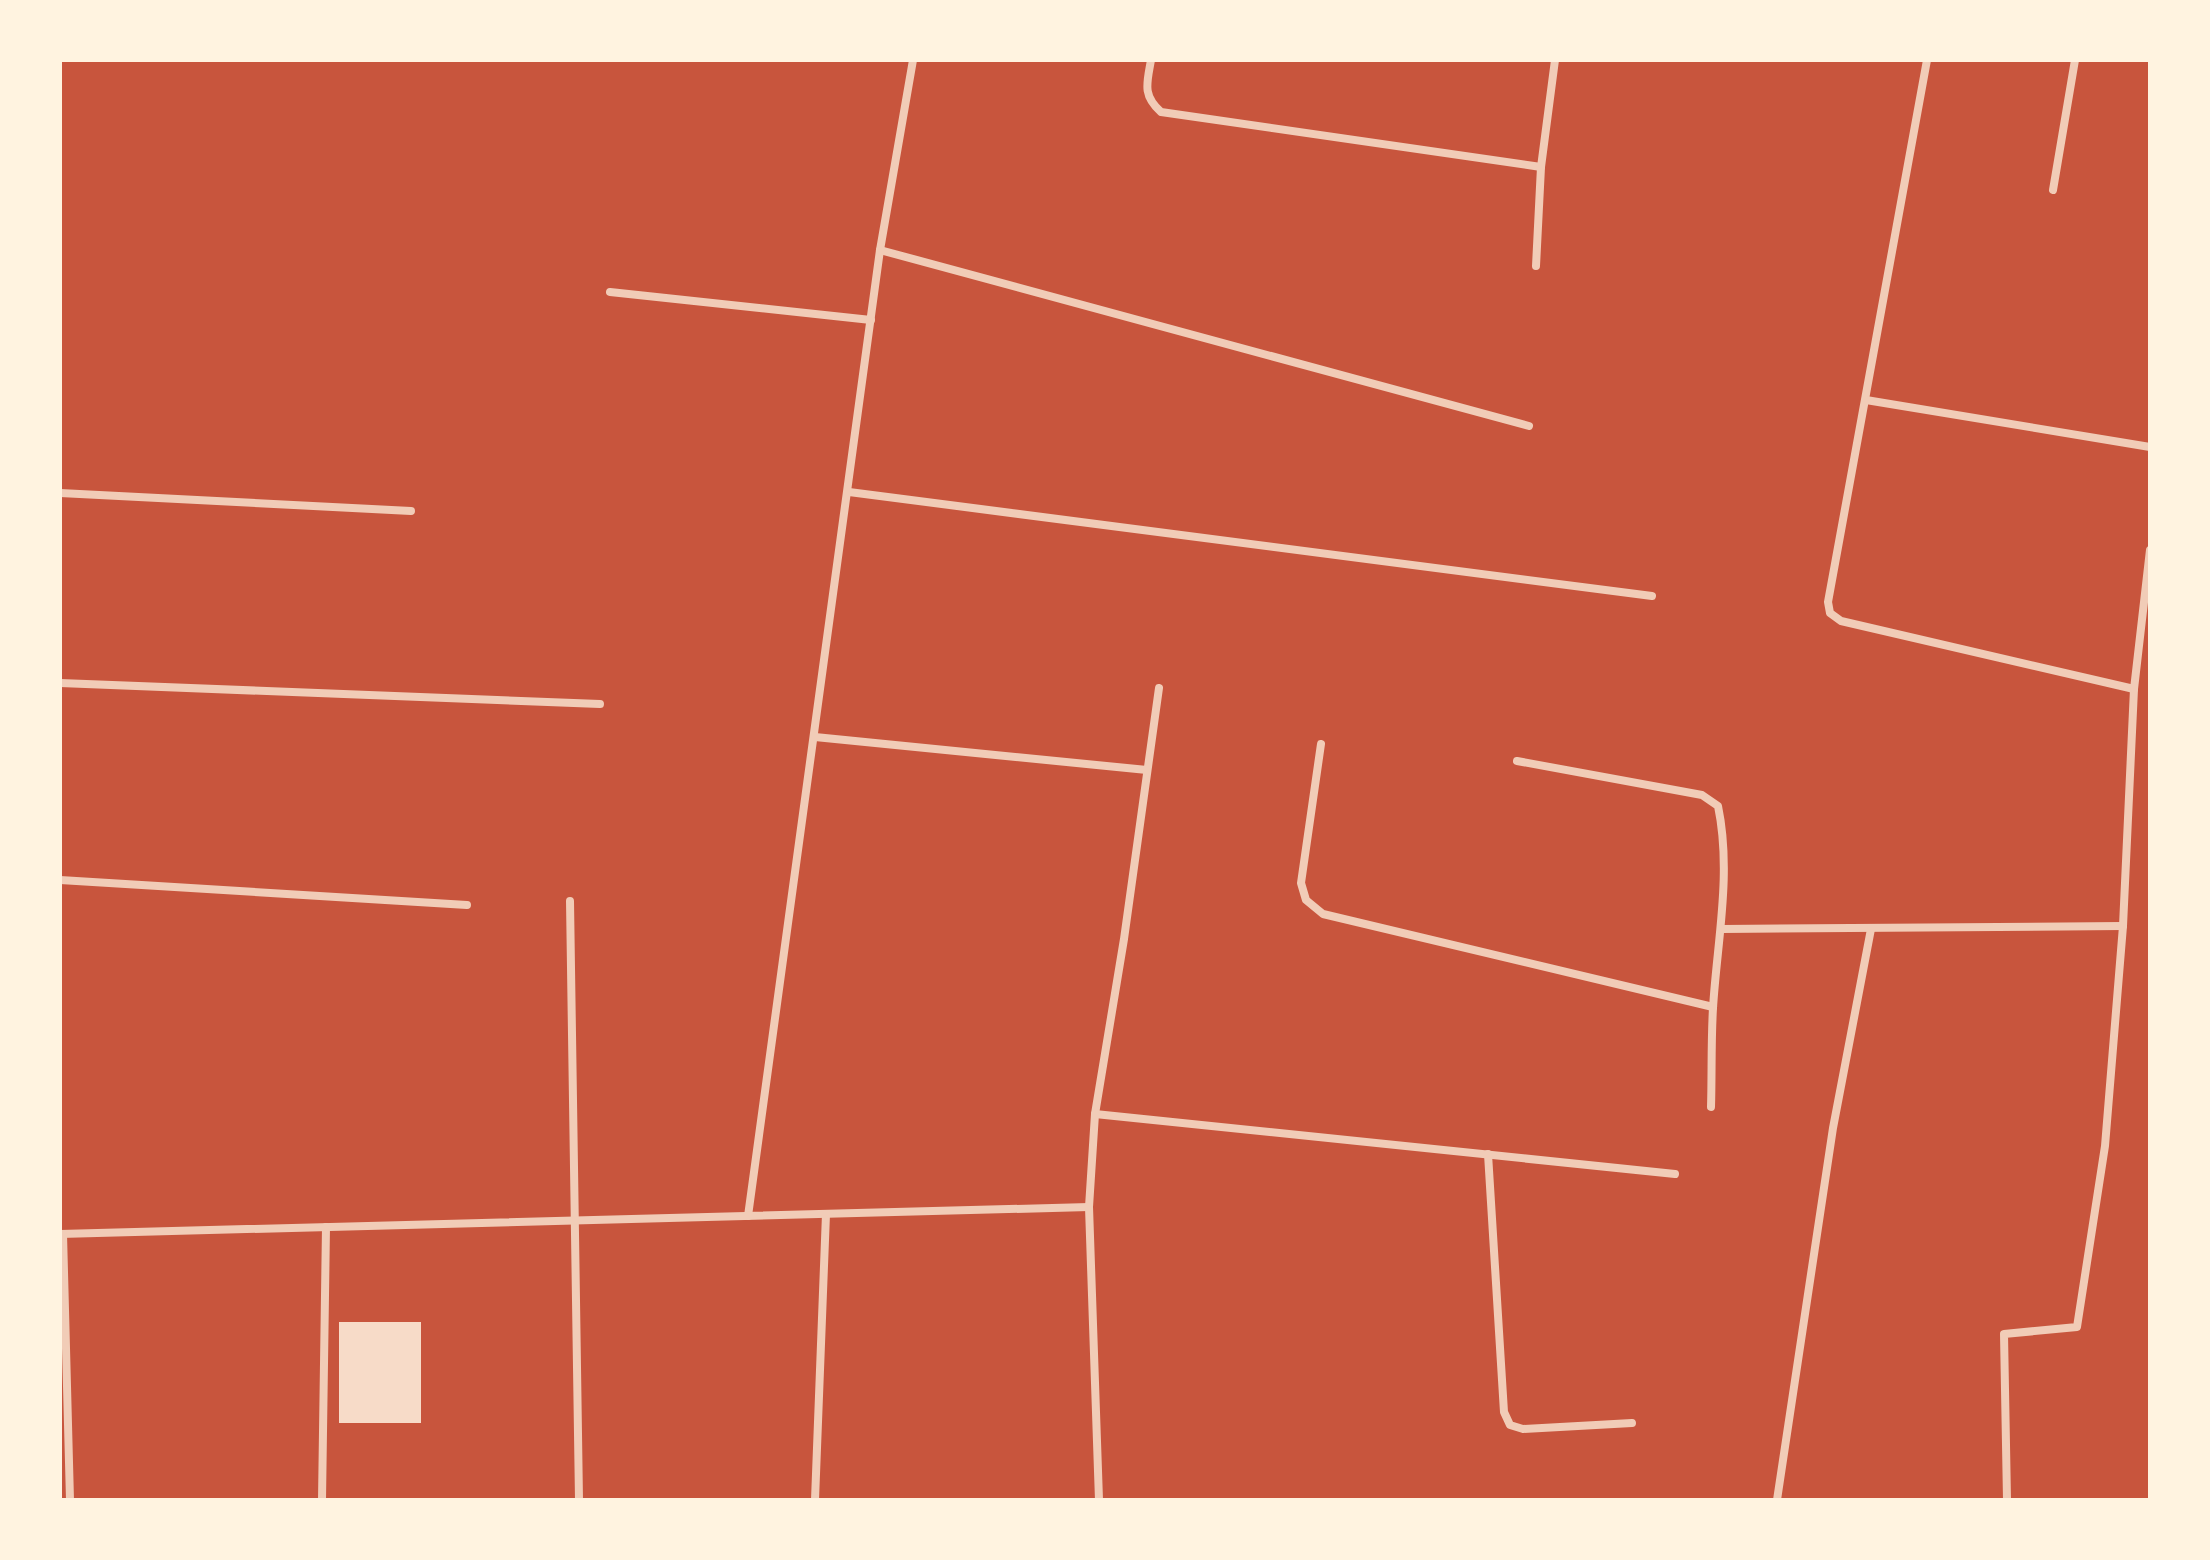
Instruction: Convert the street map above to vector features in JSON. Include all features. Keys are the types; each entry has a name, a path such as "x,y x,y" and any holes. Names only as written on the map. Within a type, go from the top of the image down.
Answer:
{"street":[{"path":"748,1216 880,250 913,60"},
{"path":"1151,60 1146,85 1149,101 1161,112 1541,167"},
{"path":"1536,266 1541,167 1555,60"},
{"path":"1927,60 1828,602 1830,613 1841,621 2134,689"},
{"path":"2053,190 2075,60"},
{"path":"880,250 1529,426"},
{"path":"610,292 871,320"},
{"path":"1866,400 2150,447"},
{"path":"849,492 1652,596"},
{"path":"60,493 411,511"},
{"path":"2007,1500 2004,1334 2077,1327 2105,1146 2123,926 2134,689 2150,550"},
{"path":"60,683 600,704"},
{"path":"1099,1500 1089,1207 1095,1114 1159,688"},
{"path":"815,737 1147,770"},
{"path":"1321,744 1301,883 1306,900 1323,914 1713,1007"},
{"path":"1517,761 1702,795 1718,806 1722,828 1722,929 1713,1007 1711,1107"},
{"path":"60,880 467,905"},
{"path":"570,901 579,1500"},
{"path":"1722,929 2123,926"},
{"path":"1777,1500 1833,1128 1871,929"},
{"path":"1095,1114 1675,1174"},
{"path":"1488,1154 1504,1412 1510,1425 1523,1429 1632,1423"},
{"path":"70,1500 62,1234 1089,1207"},
{"path":"815,1500 826,1214"},
{"path":"322,1500 326,1227"}],"building":[{"path":"339,1322 421,1322 421,1423 339,1423"}]}
